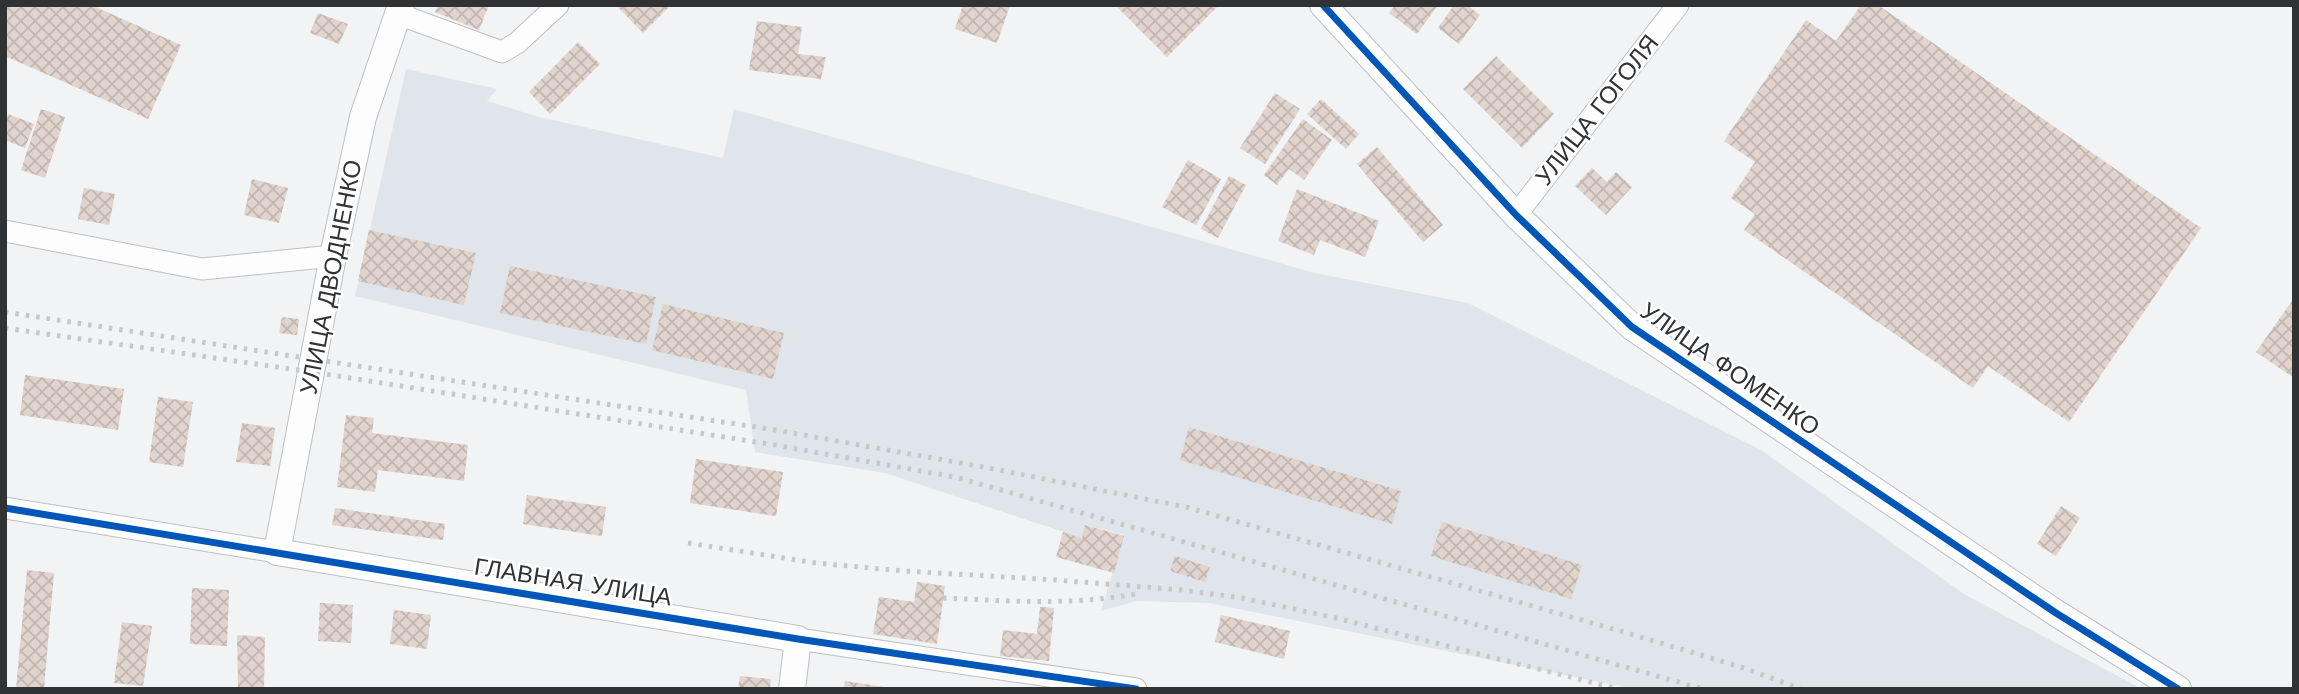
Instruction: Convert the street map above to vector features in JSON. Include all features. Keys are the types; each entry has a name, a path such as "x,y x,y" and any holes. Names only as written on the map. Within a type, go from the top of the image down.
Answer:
{"street":[{"path":"399,10 502,51 517,43 558,5"},
{"name":"УЛИЦА ФОМЕНКО","path":"1323,5 1516,215 1632,327 2056,613 2178,689"},
{"name":"УЛИЦА ГОГОЛЯ","path":"1516,215 1678,5"},
{"name":"УЛИЦА ДВОДНЕНКО","path":"277,552 333,256 365,110 399,10"},
{"path":"5,231 202,269 333,256"},
{"name":"ГЛАВНАЯ УЛИЦА","path":"5,508 797,639 1136,689"},
{"path":"792,689 797,639"}],"shaded area":[{"path":"406,69 497,89 487,101 539,117 723,158 734,109 1315,273 1468,303 1761,450 1964,594 2142,689 1634,689 1209,603 1136,601 1101,611 1124,535 1086,525 1082,538 885,473 755,452 746,390 355,296"}],"building":[{"path":"5,5 91,5 181,45 148,119 5,56"},
{"path":"438,5 489,5 479,30 435,12"},
{"path":"616,5 671,5 643,33"},
{"path":"963,5 1010,5 997,43 955,29"},
{"path":"1115,5 1215,5 1217,7 1167,57"},
{"path":"1395,5 1438,5 1417,34 1389,13"},
{"path":"1454,5 1467,5 1480,15 1459,44 1438,28"},
{"path":"1861,5 1878,5 2201,228 2069,422 1988,366 1973,388 1744,230 1755,214 1731,198 1755,162 1724,141 1806,20 1836,41"},
{"path":"318,13 348,24 339,44 310,33"},
{"path":"757,21 802,27 798,54 826,57 821,79 749,70"},
{"path":"578,42 600,64 550,114 529,92"},
{"path":"1496,56 1554,114 1522,148 1463,89"},
{"path":"1275,93 1300,109 1265,164 1240,148"},
{"path":"1321,99 1359,134 1346,149 1307,114"},
{"path":"41,109 65,117 45,178 21,170"},
{"path":"8,114 34,124 25,148 5,140"},
{"path":"1303,119 1332,140 1304,180 1289,169 1277,185 1264,175"},
{"path":"1377,147 1443,225 1423,242 1357,164"},
{"path":"1188,160 1221,179 1196,225 1162,207"},
{"path":"1592,168 1607,182 1616,172 1632,187 1606,215 1575,186"},
{"path":"1229,176 1246,185 1218,238 1201,229"},
{"path":"252,179 288,188 279,223 244,215"},
{"path":"84,188 115,194 109,225 78,219"},
{"path":"1297,189 1379,221 1365,257 1320,240 1314,255 1278,241"},
{"path":"369,230 476,253 464,305 358,281"},
{"path":"510,266 656,297 646,344 500,313"},
{"path":"2294,298 2294,378 2256,352"},
{"path":"663,304 784,333 773,379 652,350"},
{"path":"282,317 299,319 297,335 279,333"},
{"path":"25,375 124,389 118,430 20,415"},
{"path":"158,397 193,402 183,467 149,462"},
{"path":"346,415 374,418 372,433 468,445 464,481 378,470 375,492 337,487"},
{"path":"242,423 275,428 270,466 236,462"},
{"path":"1189,427 1401,491 1392,524 1180,460"},
{"path":"696,459 783,472 776,516 690,503"},
{"path":"527,495 606,507 602,536 523,524"},
{"path":"2061,506 2080,518 2056,556 2037,544"},
{"path":"335,508 445,524 443,540 332,525"},
{"path":"1442,522 1582,565 1571,599 1431,556"},
{"path":"1085,525 1124,536 1114,573 1056,557 1063,532 1082,538"},
{"path":"1175,556 1210,567 1205,582 1170,571"},
{"path":"27,570 54,573 44,689 16,689"},
{"path":"917,582 945,586 937,644 873,634 879,597 914,602"},
{"path":"192,588 229,590 227,646 190,644"},
{"path":"320,603 353,605 351,643 318,641"},
{"path":"1040,607 1054,608 1049,661 1000,656 1003,630 1037,634"},
{"path":"394,610 431,615 427,649 390,644"},
{"path":"1221,615 1290,631 1284,659 1215,642"},
{"path":"122,622 152,626 143,686 114,683"},
{"path":"237,635 265,637 264,689 238,689"},
{"path":"740,676 771,679 770,689 738,689"},
{"path":"845,681 884,687 884,689 844,689"}],"railway":[{"path":"5,312 775,430 1186,507 1627,633 1744,668 1801,689"},
{"path":"5,328 312,372 775,445 955,477 1703,689"},
{"path":"688,543 816,563 1182,590 1242,598 1336,618 1618,689"},
{"path":"943,598 1066,601 1141,593"}],"cycle path":[{"path":"1323,5 1516,215 1632,327 2056,613 2178,689"},
{"path":"5,508 798,639 1136,689"}]}
